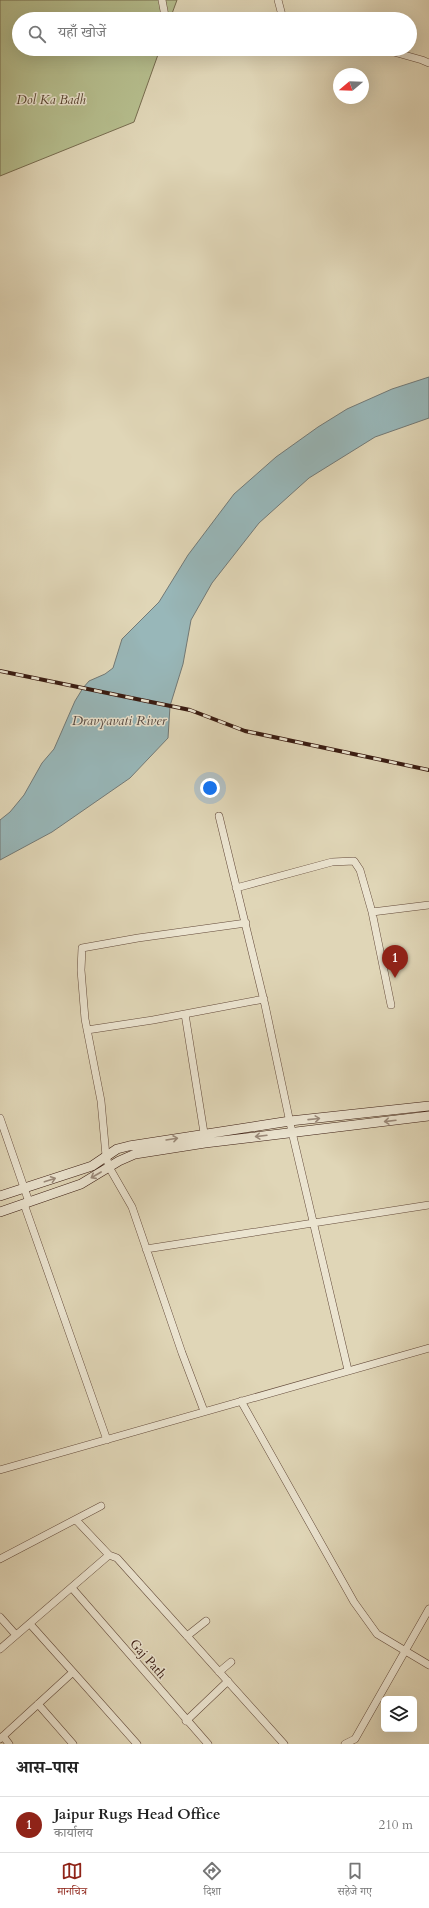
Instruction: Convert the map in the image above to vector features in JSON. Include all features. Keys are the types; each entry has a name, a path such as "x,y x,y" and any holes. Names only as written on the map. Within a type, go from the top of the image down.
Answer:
{"street":[{"path":"162,0 164,12"},
{"path":"278,0 281,12"},
{"path":"408,56 429,63"},
{"path":"219,816 264,999 292,1132 348,1370"},
{"path":"236,888 332,862 354,861 360,870 372,912 391,1005"},
{"path":"372,912 429,905"},
{"path":"204,1412 132,1207 109,1167 106,1156 100,1101 87,1030 81,970 82,948 138,938 246,923"},
{"path":"87,1030 264,999"},
{"path":"185,1014 205,1138"},
{"path":"0,1212 81,1184 109,1167 135,1154 205,1138 290,1122 429,1106"},
{"path":"0,1196 92,1166 117,1149 129,1146 205,1138 292,1132 429,1116"},
{"path":"0,1118 25,1188 27,1203 107,1440"},
{"path":"146,1249 429,1206"},
{"path":"0,1470 204,1412 241,1400 429,1348"},
{"path":"241,1400 354,1602 377,1634 429,1665"},
{"path":"0,1559 101,1506"},
{"path":"76,1520 109,1555 117,1558 284,1744"},
{"path":"0,1649 109,1555"},
{"name":"Gaj Path","path":"72,1588 186,1721 208,1744"},
{"path":"345,1744 355,1739 429,1609"},
{"path":"0,1618 16,1635"},
{"path":"187,1636 206,1621"},
{"path":"30,1624 137,1744"},
{"path":"219,1672 231,1662"},
{"path":"9,1744 2,1738 73,1672"},
{"path":"186,1721 228,1681"},
{"path":"38,1704 73,1744"}],"green space":[{"name":"Dol Ka Badh","path":"0,0 177,0 173,12 12,12 12,56 158,56 134,122 0,176"}],"water":[{"name":"Dravyavati River","path":"429,377 429,418 375,437 309,478 259,523 212,583 191,620 183,664 170,706 168,738 130,778 52,832 0,860 0,820 10,812 24,795 42,763 54,749 75,701 83,688 89,681 105,674 113,668 122,639 159,602 188,555 234,494 276,457 318,427 347,409 392,389"}],"railway":[{"path":"0,671 190,710 245,731 429,770"}],"place":[{"name":"Jaipur Rugs Head Office","path":"395,978"}]}
